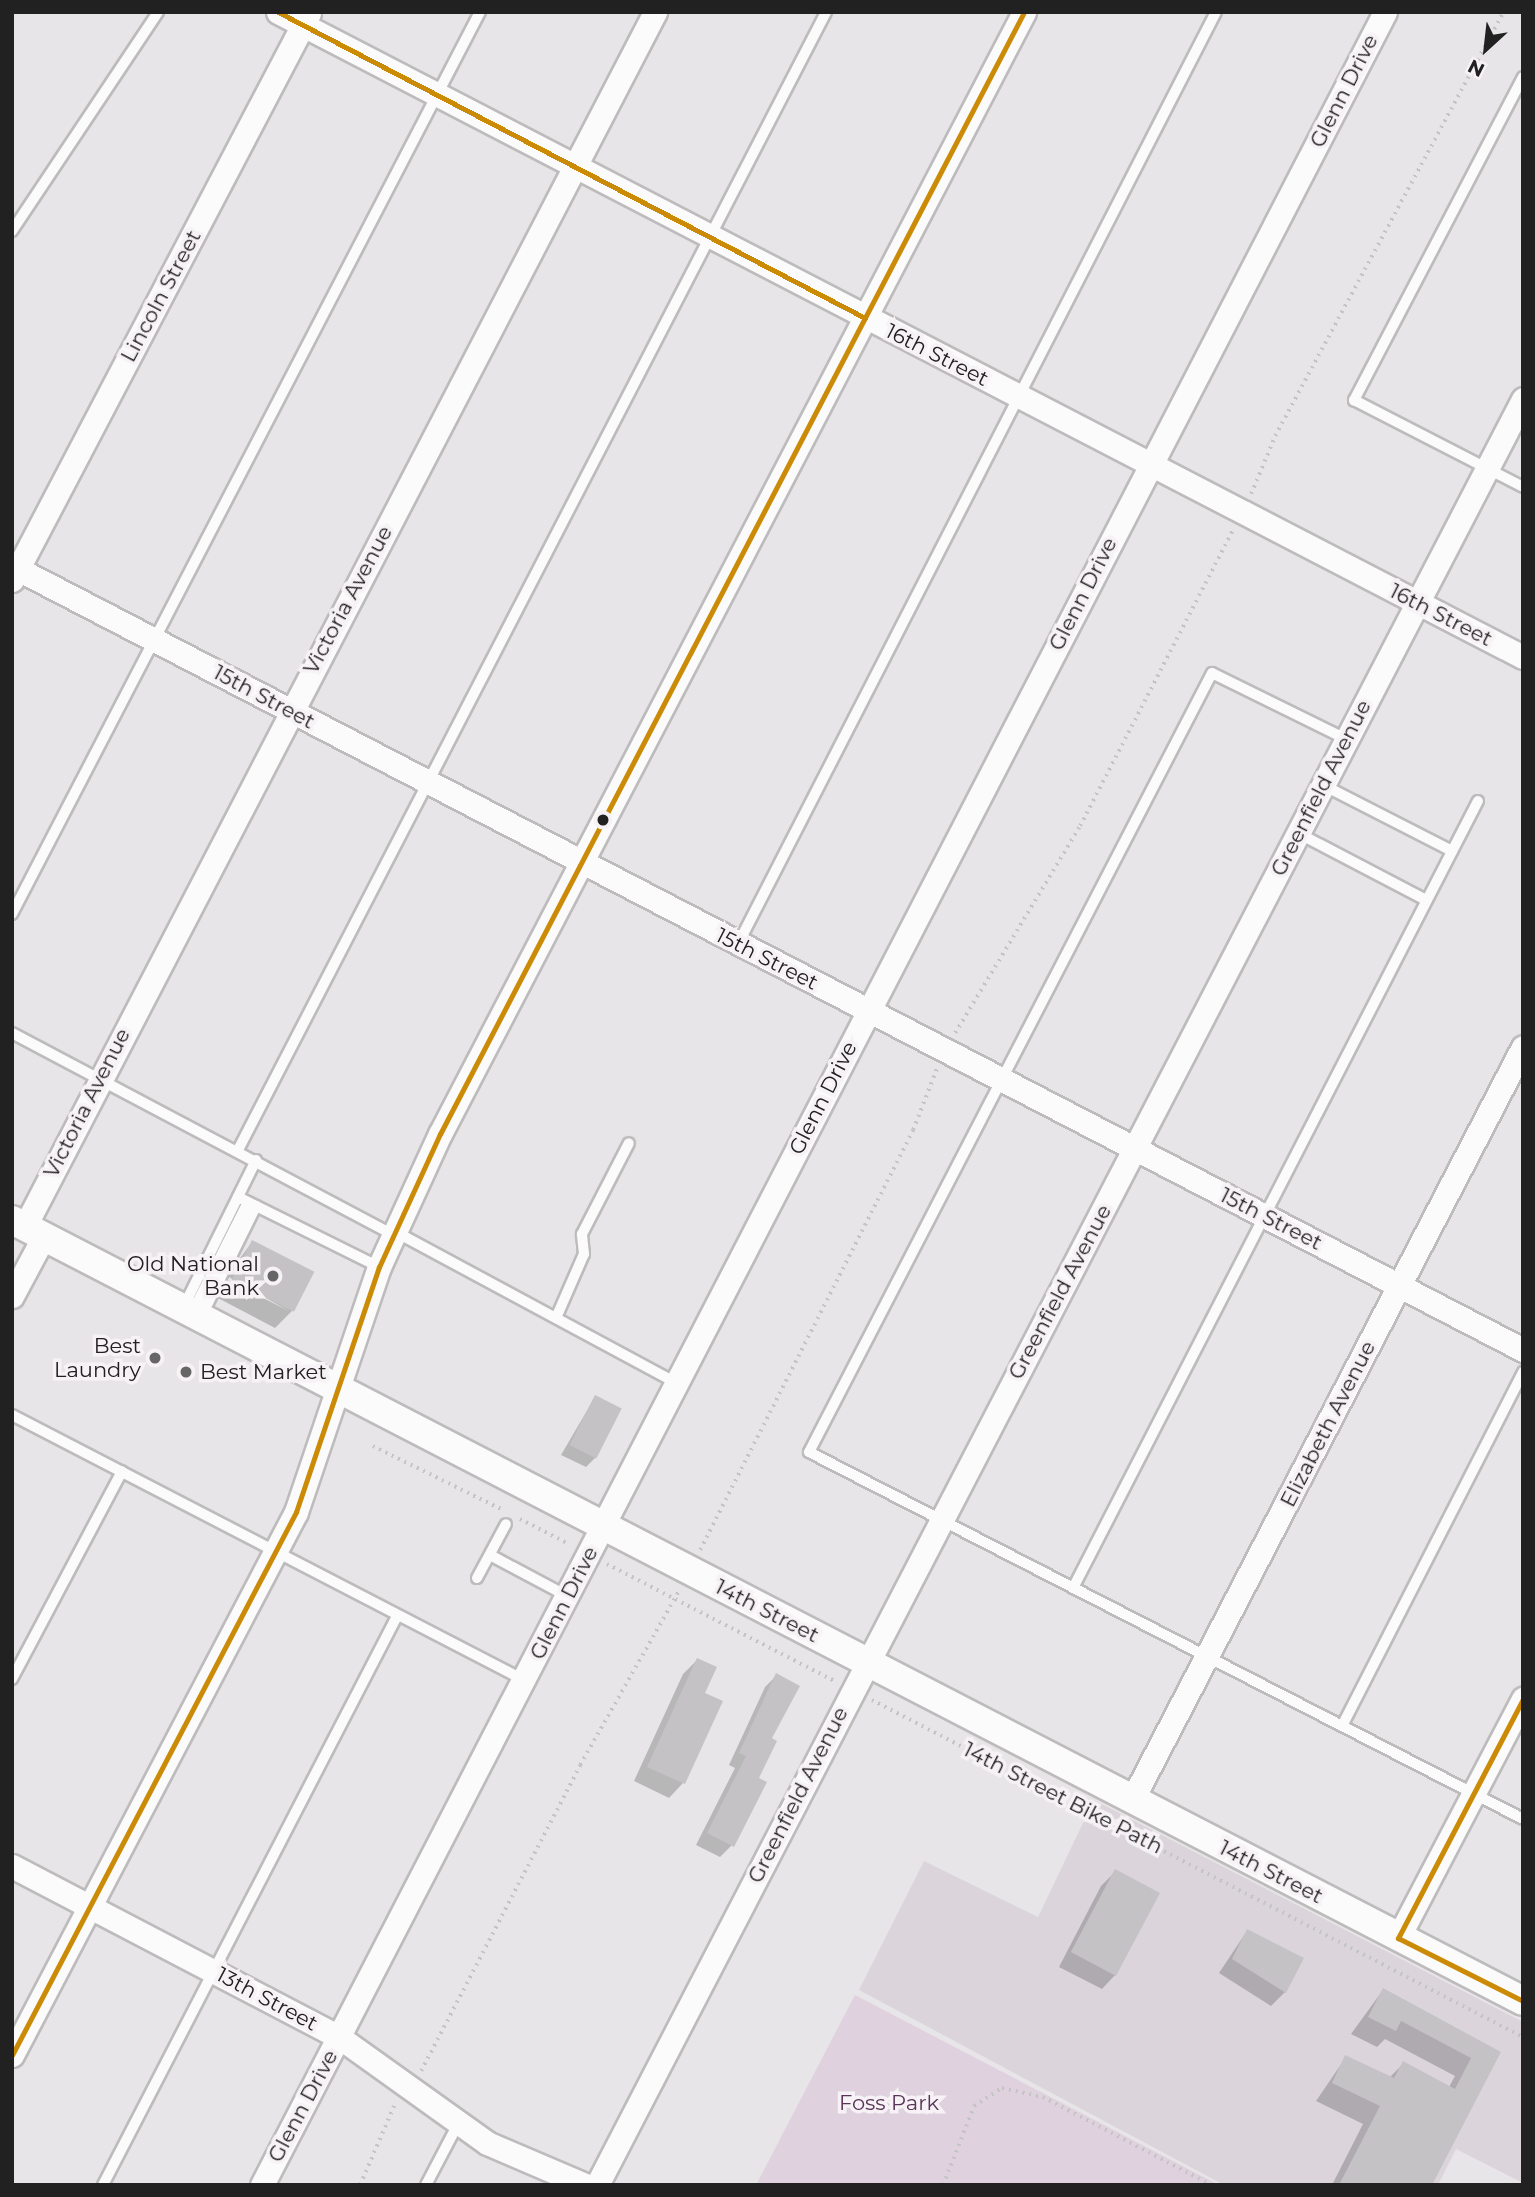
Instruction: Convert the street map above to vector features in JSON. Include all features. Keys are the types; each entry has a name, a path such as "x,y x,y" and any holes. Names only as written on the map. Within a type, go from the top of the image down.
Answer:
{"street":[{"name":"16th Street","path":"278,12 306,19 437,95 574,167 1523,657"},
{"name":"Victoria Avenue","path":"12,1296 27,1227 98,1079 655,12"},
{"path":"12,2054 277,1553 340,1390 379,1267 394,1233 581,863 1024,12"},
{"name":"Glenn Drive","path":"262,2185 1385,12"},
{"name":"Lincoln Street","path":"14,572 306,19"},
{"name":"Greenfield Avenue","path":"597,2185 1523,399"},
{"name":"15th Street","path":"14,572 156,641 1523,1350"},
{"name":"Elizabeth Avenue","path":"1132,1800 1523,1048"},
{"name":"14th Street","path":"27,1227 1523,2001"},
{"path":"1398,1938 1523,1699"},
{"name":"13th Street","path":"12,1866 339,2037 457,2126 585,2185"}],"lane":[{"path":"12,231 158,12"},
{"path":"12,914 480,12"},
{"path":"238,1150 826,12"},
{"path":"738,944 1216,12"},
{"path":"1523,77 1354,400 1523,487"},
{"path":"1346,739 1212,673 809,1452 1523,1819"},
{"path":"1323,785 1452,851"},
{"path":"1073,1588 1478,801"},
{"path":"1298,833 1426,900"},
{"path":"12,1033 676,1382"},
{"path":"556,1318 584,1254 582,1234 629,1143"},
{"path":"192,1313 248,1201 256,1160"},
{"path":"248,1201 379,1267"},
{"path":"192,1313 248,1201"},
{"path":"1342,1726 1523,1372"},
{"path":"12,1415 524,1680"},
{"path":"12,1679 122,1471"},
{"path":"477,1578 511,1520"},
{"path":"490,1555 567,1596"},
{"path":"103,2185 397,1616"},
{"path":"426,2185 457,2126"}],"path":[{"path":"1254,488 1503,12"},
{"path":"956,1032 1080,826 1232,532"},
{"path":"699,1552 913,1130 937,1067"},
{"path":"373,1446 504,1511"},
{"path":"511,1520 575,1547"},
{"name":"14th Street Bike Path","path":"602,1562 1523,2036"},
{"path":"413,2082 678,1592"},
{"path":"943,2185 974,2106 1002,2088 1044,2097 1211,2185"},
{"path":"360,2185 400,2095"}],"shaded area":[{"path":"1094,1800 1523,2022 1523,2183 1456,2149 1438,2185 1224,2185 859,1990 924,1861 1038,1917"}],"green space":[{"name":"Foss Park","path":"855,1995 1219,2185 756,2185"}],"building":[{"name":"Old National Bank","path":"252,1240 314,1272 294,1312 232,1280"},
{"path":"595,1395 622,1409 596,1459 570,1445"},
{"path":"697,1658 717,1667 705,1693 723,1701 685,1784 647,1767"},
{"path":"776,1673 800,1686 772,1738 777,1741 759,1778 767,1782 734,1847 707,1833 746,1756 739,1753"},
{"path":"1115,1869 1160,1893 1116,1976 1071,1952"},
{"path":"1247,1929 1304,1958 1286,1993 1232,1959"},
{"path":"1383,1988 1501,2052 1432,2185 1339,2185 1380,2106 1332,2083 1345,2055 1394,2078 1403,2061 1455,2089 1471,2058 1401,2021 1396,2031 1368,2017"}],"transit line":[{"path":"278,12 865,318"},
{"path":"12,2055 296,1512 379,1267 440,1134 1024,12"},
{"path":"1523,1699 1398,1938 1523,2001"}],"place":[{"name":"Old National Bank","path":"273,1276"},
{"name":"Best Laundry","path":"155,1358"},
{"name":"Best Market","path":"186,1372"}]}
